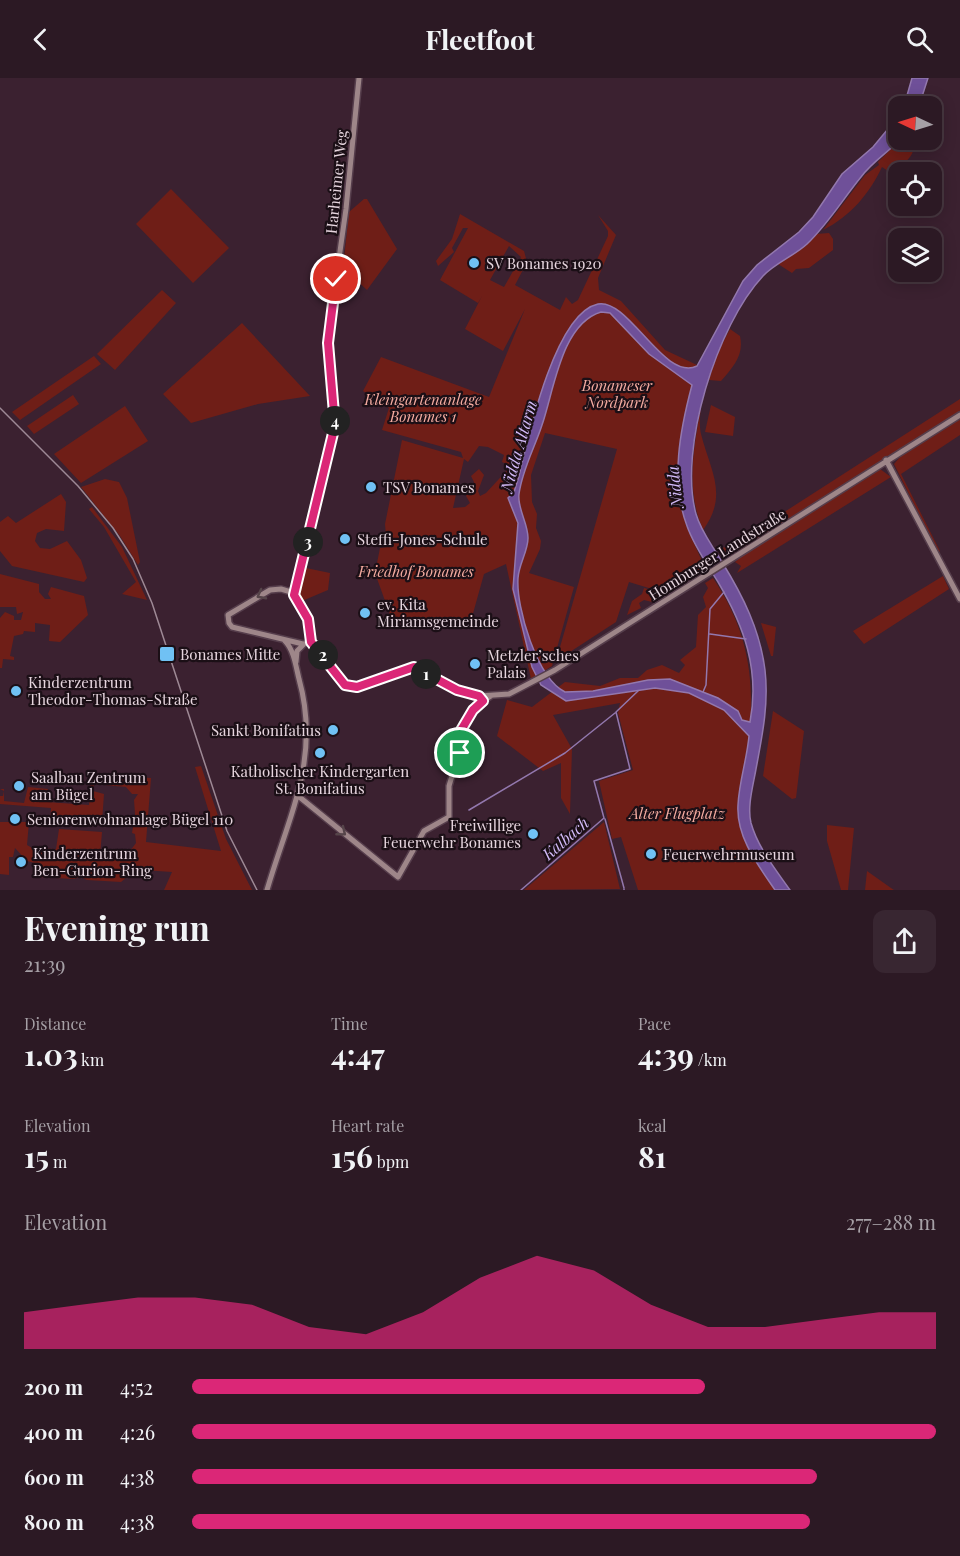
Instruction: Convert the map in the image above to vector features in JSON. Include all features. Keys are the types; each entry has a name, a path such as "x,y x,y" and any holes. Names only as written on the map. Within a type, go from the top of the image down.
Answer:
{"street":[{"name":"Harheimer Weg","path":"294,595 335,425 328,336 347,197 359,78"},
{"name":"Homburger Landstraße","path":"481,698 512,693 552,672 960,415"},
{"path":"886,460 960,599"},
{"path":"297,795 398,877 424,831 449,817 449,786 460,749 459,735 481,698 457,690 414,667 357,687 349,687 339,680 310,639 308,619 294,595 281,589 270,590 230,612 228,620 232,627 303,644"},
{"path":"296,666 297,651 310,639"},
{"path":"267,890 306,760 308,721 296,666 289,645 285,641"}],"green space":[{"path":"890,150 913,150 904,162 888,162 888,171 882,167 871,186 851,211 823,230 865,175 879,165 878,162"},
{"path":"171,189 229,248 193,283 136,224"},
{"path":"367,199 397,249 367,290 343,268 349,212"},
{"path":"460,214 524,251 527,262 515,285 560,310 566,297 572,304 578,300 608,236 608,231 598,215 616,235 598,278 599,290 621,301 665,350 697,365 677,471 686,525 705,568 662,592 629,582 616,622 556,661 617,449 545,433 531,475 532,502 537,514 536,528 541,541 540,549 529,573 574,587 552,666 531,679 506,564 484,574 472,617 476,626 393,623 375,573 380,548 387,547 385,524 402,440 463,458 461,452 382,430 389,408 363,391 381,357 489,397 525,309 503,351 465,329 482,296 478,303 440,280 468,228 463,228 452,248 454,252 438,266 436,261 452,239","holes":["509,246 521,257 504,287 490,280","479,446 488,447 504,455 502,462 511,466 486,493 480,496 478,491 484,475 479,469 471,476 474,482 466,496 470,503 465,507 453,508 464,459 468,462"]},
{"path":"829,233 833,239 833,250 809,268 796,269 792,273 778,264 806,245 816,234"},
{"path":"162,290 176,303 115,370 97,354"},
{"path":"242,323 310,396 258,404 191,423 163,394"},
{"path":"730,329 740,336 739,355 721,381 709,380 716,355"},
{"path":"94,356 101,364 20,420 12,412"},
{"path":"73,395 79,404 34,434 27,426"},
{"path":"960,399 960,412 730,558 722,548 733,545"},
{"path":"711,405 735,417 733,436 705,432"},
{"path":"125,406 148,441 81,483 54,454"},
{"path":"701,406 700,431 715,482 716,494 711,517 703,530 697,514 693,483 694,453"},
{"path":"960,419 960,435 901,474 940,551 938,553 894,464 901,456"},
{"path":"880,469 891,477 737,573 741,566 735,562 742,556"},
{"path":"105,479 119,482 127,498 140,562 138,565 120,536 81,487"},
{"path":"61,494 66,502 64,531 46,529 37,533 35,541 40,548 50,549 67,541 81,560 87,578 84,582 12,566 0,551 0,522 8,516 16,523"},
{"path":"92,507 122,547 147,600 122,594 136,582 104,527 89,509"},
{"path":"306,568 330,573 328,590 302,601 300,594"},
{"path":"0,574 39,584 39,592 45,599 51,599 48,594 51,587 84,596 88,615 60,642 49,641 50,625 35,623 35,632 24,631 23,634 14,636 10,656 14,657 14,660 3,659 2,668 0,668 0,618 5,612 14,616 14,620 21,620 23,612 17,614 16,607 0,607"},
{"path":"943,576 949,589 864,644 853,631"},
{"name":"Alter Flugplatz","path":"713,578 735,619 742,639 750,681 750,725 747,757 739,794 739,821 749,848 775,890 638,890 621,837 612,839 599,781 633,770 618,713 620,703 553,715 572,749 570,814 561,798 561,763 543,771 497,736 507,700 532,707 565,682 600,686 620,678 638,678 647,670 662,665 679,673 685,665 680,660 696,647 698,615 706,607 703,597 708,588 705,583"},
{"path":"644,588 663,593 652,602 644,600 639,603 641,608 627,615 632,601 642,594"},
{"path":"761,623 776,627 773,656 771,656"},
{"path":"773,711 804,731 796,798 792,799 763,776"},
{"path":"201,766 226,839 252,890 164,890 172,872 128,869 127,877 121,882 87,880 81,877 73,879 39,877 39,864 27,861 15,848 13,857 9,857 9,875 0,874 0,822 29,822 27,845 32,848 56,849 59,829 102,832 100,856 127,860 127,855 136,843 135,834 132,833 135,814 134,800 138,794 132,794 126,787 94,784 93,791 104,794 102,822 78,822 78,819 70,819 69,822 60,820 60,826 50,825 51,808 0,804 0,796 3,796 4,791 4,801 24,803 28,787 48,789 47,802 89,805 91,774 151,778 146,842 221,851 195,767"},
{"path":"604,822 620,889 524,890"},
{"path":"827,825 854,828 848,890 841,890 827,841"},
{"path":"867,871 891,888 894,890 865,890"}],"shaded area":[{"path":"912,78 928,78 922,96 907,96"},
{"path":"888,129 889,150 865,172 815,236 802,248 768,271 746,298 717,356 697,423 692,456 692,487 698,521 744,601 763,655 766,683 763,733 751,796 750,817 763,850 790,890 775,890 749,850 738,817 739,796 749,736 724,710 689,693 655,688 566,701 541,685 532,667 513,589 518,523 508,498 514,492 537,407 556,352 569,329 583,312 598,304 610,306 622,313 659,352 672,362 685,368 697,366 743,281 757,265 799,232 813,217 842,174 873,147","holes":["601,312 610,313 649,354 692,385 679,456 679,491 682,509 693,541 727,599 748,649 753,684 750,722 742,720 738,711 718,698 670,679 648,680 593,691 565,692 555,684 537,658 525,624 518,591 518,578 528,538 519,494 555,377 568,344 587,319"]}],"waterway":[{"path":"703,692 706,685 710,609 724,592"},
{"path":"710,634 746,639"},
{"name":"Kalbach","path":"521,890 604,818 594,781 630,769 616,712 638,691"},
{"path":"469,810 565,753 615,713"},
{"path":"605,819 624,888"}],"tram line":[{"path":"0,408 78,486 113,528 133,559 152,603 227,831 257,890"}],"place":[{"name":"SV Bonames 1920","path":"474,263"},
{"name":"TSV Bonames","path":"371,487"},
{"name":"Steffi-Jones-Schule","path":"345,539"},
{"name":"ev. Kita Miriamsgemeinde","path":"365,613"},
{"name":"Bonames Mitte","path":"167,654"},
{"name":"Metzler’sches Palais","path":"475,664"},
{"name":"Kinderzentrum Theodor-Thomas-Straße","path":"16,691"},
{"name":"Sankt Bonifatius","path":"333,730"},
{"name":"Katholischer Kindergarten St. Bonifatius","path":"320,753"},
{"name":"Saalbau Zentrum am Bügel","path":"19,786"},
{"name":"Seniorenwohnanlage Bügel 110","path":"15,819"},
{"name":"Freiwillige Feuerwehr Bonames","path":"533,834"},
{"name":"Feuerwehrmuseum","path":"651,854"},
{"name":"Kinderzentrum Ben-Gurion-Ring","path":"21,862"}],"route":[{"path":"336,279 328,343 335,425 294,595 308,619 311,642 341,683 353,688 414,667 457,690 479,696 483,701 473,710 459,735 460,753"}],"park label":[{"name":"Bonameser Nordpark","path":"617,394"},
{"name":"Kleingartenanlage Bonames 1","path":"423,408"},
{"name":"Friedhof Bonames","path":"416,571"}],"water label":[{"name":"Nidda Altarm","path":"518,446"},
{"name":"Nidda","path":"674,487"}]}
